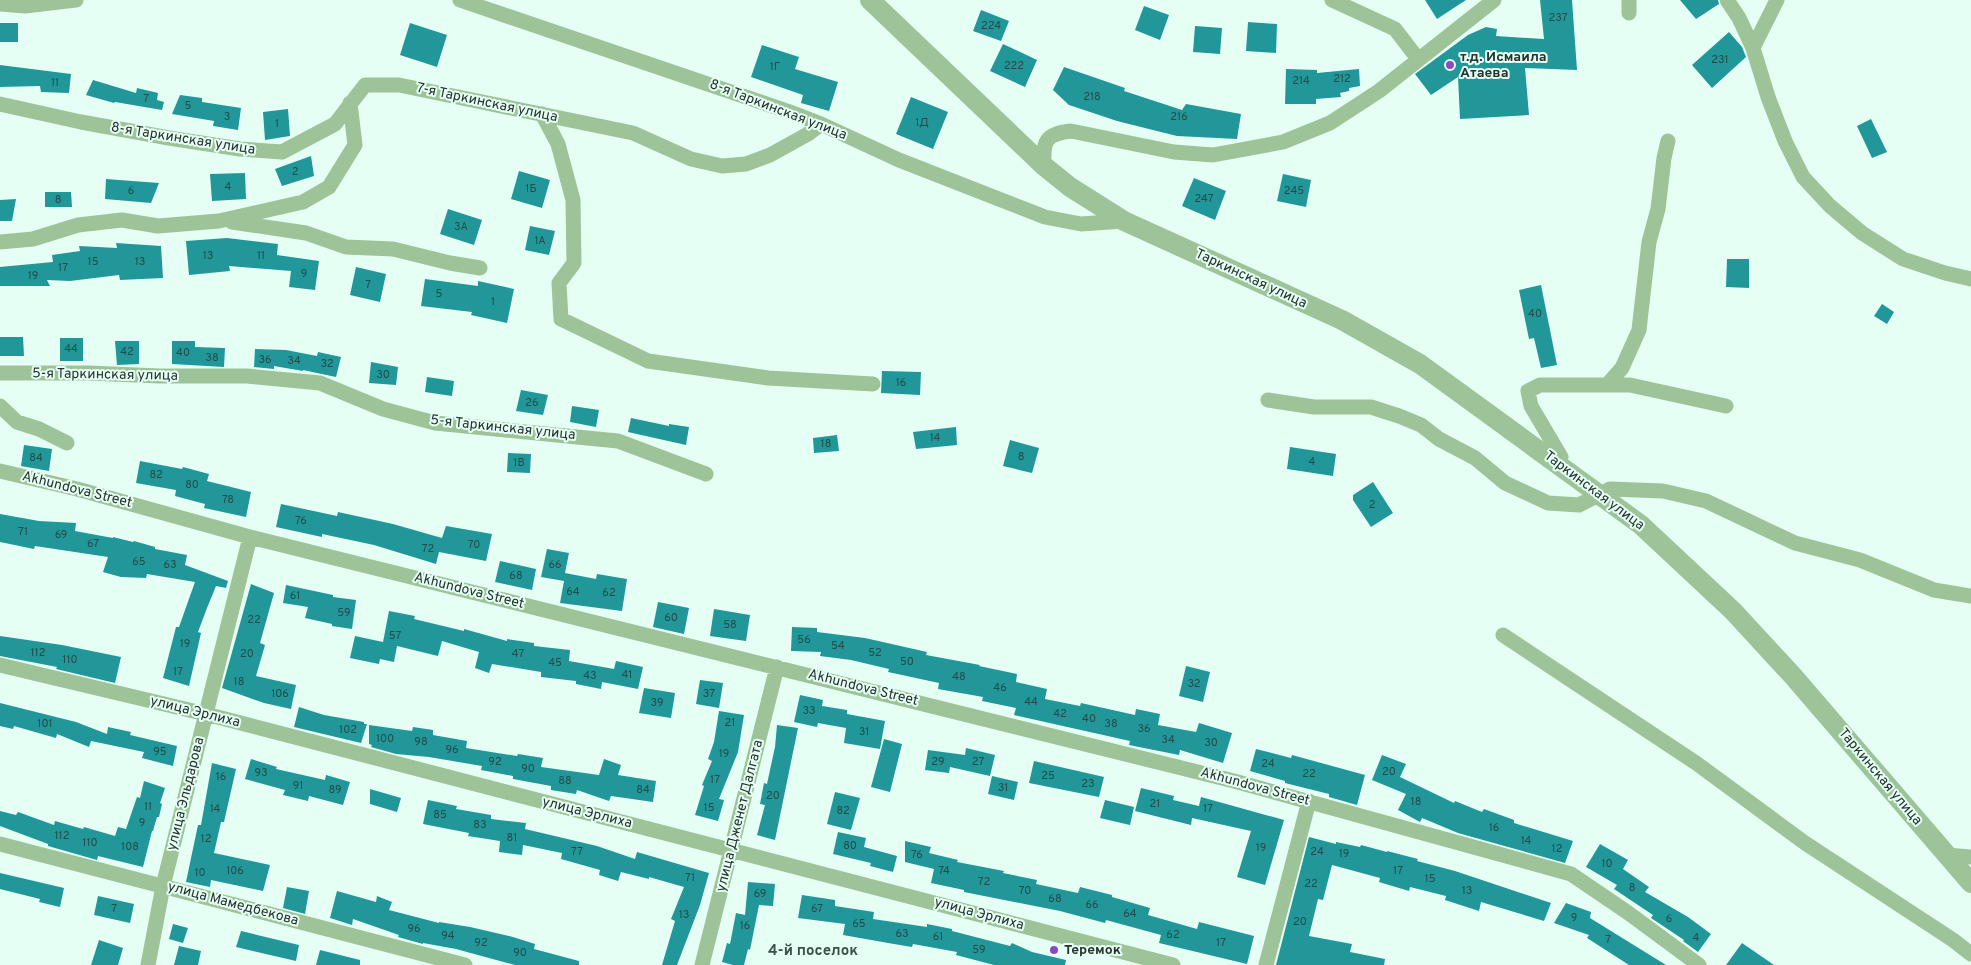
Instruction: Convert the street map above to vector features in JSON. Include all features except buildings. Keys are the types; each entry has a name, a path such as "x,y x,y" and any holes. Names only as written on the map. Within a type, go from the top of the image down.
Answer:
{"street":[{"path":"0,4 26,6 76,0"},
{"name":"8-я Таркинская улица","path":"460,0 821,124 899,160 1045,217 1081,224 1124,221"},
{"name":"Таркинская улица","path":"870,0 1044,166 1070,187 1124,221 1342,320 1420,364 1641,525 1733,612 1793,676 1971,883"},
{"path":"1332,0 1395,29 1418,59"},
{"path":"1044,166 1046,141 1055,133 1071,131 1166,150 1213,155 1283,142 1330,123 1378,91 1494,0"},
{"path":"1727,0 1739,18 1753,48 1768,97 1785,141 1803,177 1862,233 1903,259 1945,273 1971,279"},
{"path":"1753,48 1776,0"},
{"name":"7-я Таркинская улица","path":"350,103 364,85 399,85 633,133 691,159 722,166 746,164 770,155 808,134 821,124"},
{"path":"0,242 33,239 78,225 122,220 158,226 219,221 303,202 329,187 355,145 350,103"},
{"name":"8-я Таркинская улица","path":"0,104 81,122 169,138 240,149 282,152 335,124 350,103"},
{"path":"542,114 558,144 573,200 574,263 559,283 561,319 648,361 768,378 873,384"},
{"path":"1607,385 1622,368 1639,330 1649,242 1658,209 1668,141"},
{"path":"219,221 306,233 346,246 392,249 480,268"},
{"name":"5-я Таркинская улица","path":"0,373 247,376 320,383 383,409 435,423 618,441 706,474"},
{"path":"1557,462 1561,457 1531,406 1528,392 1540,385 1630,385 1726,406"},
{"path":"1268,400 1314,408 1371,407 1399,416 1421,425 1440,439 1475,458 1505,483 1548,503 1579,505 1610,489 1663,491 1706,501 1795,543 1860,560 1934,590 1971,596"},
{"path":"0,406 17,422 39,429 66,443"},
{"name":"Akhundova Street","path":"0,471 77,489 250,537 1234,781 1571,874 1699,965"},
{"name":"улица Эльдарова","path":"148,965 163,886 250,537"},
{"path":"1503,635 1696,764 1804,843 1953,940 1971,954"},
{"name":"улица Эрлиха","path":"0,665 206,714 1173,965"},
{"name":"улица Дженет Далгата","path":"702,965 777,667"},
{"path":"1266,965 1309,801"},
{"name":"улица Мамедбекова","path":"0,844 465,965"},
{"path":"1946,855 1971,856"}],"place":[{"name":"т.д. Исмаила Атаева","path":"1450,65"},
{"name":"Теремок","path":"1054,950"}],"district":[{"name":"4-й поселок","path":"813,951"}]}
